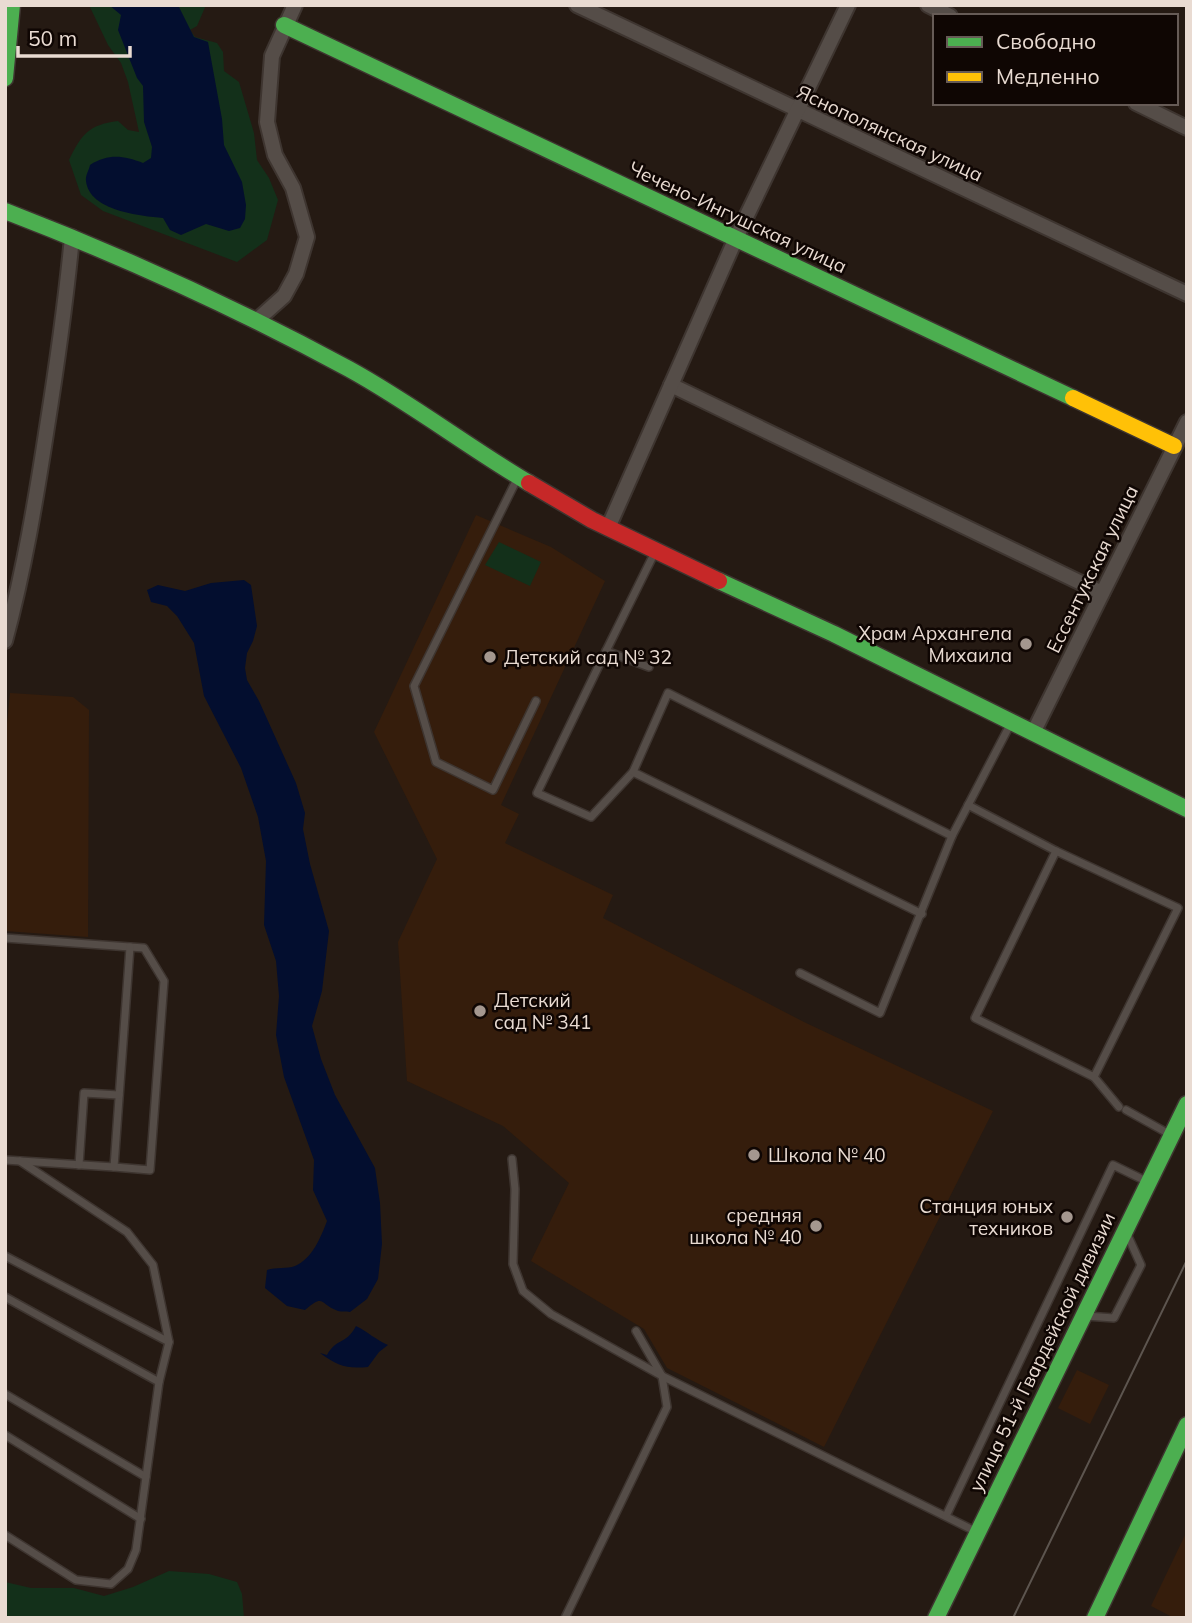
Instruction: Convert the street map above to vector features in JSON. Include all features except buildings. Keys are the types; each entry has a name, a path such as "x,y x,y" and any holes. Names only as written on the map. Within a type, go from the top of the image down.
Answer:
{"street":[{"path":"5,78 12,5"},
{"path":"256,321 284,296 296,274 307,237 293,188 275,155 267,122 272,56 295,5"},
{"name":"Яснополянская улица","path":"577,5 1187,294"},
{"path":"608,528 736,239 848,5"},
{"path":"928,5 946,14"},
{"name":"Чечено-Ингушская улица","path":"284,25 1174,446"},
{"path":"1140,105 1187,128"},
{"path":"5,211 72,237 256,321 351,370 518,477 608,528 834,634 1187,809"},
{"path":"5,641 15,604 38,485 58,356 72,237"},
{"path":"671,384 1102,593"},
{"name":"Ессентукская улица","path":"1033,733 1187,422"},
{"name":"улица 51-й Гвардейской дивизии","path":"936,1618 1187,1104"},
{"path":"1096,1618 1187,1425"}],"lane":[{"path":"518,477 414,687 436,762 493,790 536,701"},
{"path":"655,552 537,793 591,817 633,772 668,694 952,836"},
{"path":"606,651 649,667"},
{"path":"800,973 880,1013 952,836 1012,722"},
{"path":"633,772 922,914"},
{"path":"968,805 1056,851 1178,908 1094,1077"},
{"path":"1056,851 975,1018 1094,1077 1123,1108 1172,1135"},
{"path":"5,938 144,948 164,981 150,1170 5,1160"},
{"path":"114,1167 130,947"},
{"path":"79,1165 84,1093 119,1095"},
{"path":"512,1159 515,1189 513,1264 523,1290 551,1314 662,1376 977,1532"},
{"path":"5,1535 76,1580 111,1584 128,1569 136,1550 159,1382 169,1342 153,1265 127,1232 20,1161"},
{"path":"946,1516 1113,1165 1149,1182"},
{"path":"1083,1316 1114,1318 1141,1265 1125,1231"},
{"path":"5,1256 169,1342"},
{"path":"5,1297 159,1382"},
{"path":"565,1618 667,1407 662,1376 636,1331"},
{"path":"5,1394 146,1477"},
{"path":"5,1435 141,1519"}],"shaded area":[{"name":"Школа № 40","path":"476,515 551,547 605,581 501,805 519,814 505,843 613,895 603,918 804,1022 993,1111 824,1447 667,1368 644,1329 531,1261 569,1183 503,1126 407,1081 398,942 437,859 374,732"},
{"path":"10,693 73,697 89,710 88,937 5,931 5,744"},
{"path":"1077,1370 1109,1385 1090,1424 1058,1408"},
{"path":"1187,1531 1187,1618 1174,1618 1151,1606"}],"green space":[{"path":"89,5 206,5 197,26 190,30 195,37 217,43 223,52 224,71 239,82 254,133 257,160 269,178 278,200 267,240 237,262 103,211 81,195 69,160 82,137 93,128 118,121 128,130 139,132 121,63 108,45"},
{"path":"499,542 541,562 530,586 485,565"},
{"path":"169,1571 209,1574 237,1582 242,1594 244,1618 5,1618 5,1582 31,1588 74,1588 104,1596"}],"water":[{"path":"109,5 178,5 194,37 208,42 224,145 242,182 246,205 245,219 240,228 229,231 206,224 181,235 170,230 163,218 117,210 96,199 89,191 87,175 90,165 97,161 116,157 143,163 151,158 152,147 144,122 143,86 137,78 118,30 121,15"},
{"path":"244,580 251,585 257,626 247,653 247,680 296,783 305,813 303,829 310,864 329,931 322,991 312,1026 335,1095 375,1168 382,1244 378,1279 367,1299 350,1312 338,1311 319,1301 305,1310 287,1306 265,1288 267,1270 292,1267 301,1263 315,1247 327,1221 313,1190 314,1160 284,1077 276,1035 279,996 276,961 264,925 266,861 258,817 241,768 204,696 194,643 177,616 167,606 151,602 147,590 158,585 185,591 211,583"},
{"path":"356,1326 388,1345 368,1367 342,1366 320,1353 327,1355 334,1346 349,1336"}],"tram line":[{"path":"1013,1618 1187,1260"}],"traffic: fast":[{"path":"5,78 12,5"},
{"path":"284,25 1073,398"},
{"path":"5,211 179,284 265,325 395,396 529,483"},
{"path":"719,581 834,634 1187,809"},
{"path":"936,1618 1187,1104"},
{"path":"1095,1618 1187,1425"}],"traffic: slow":[{"path":"1073,398 1174,446"}],"traffic: jam":[{"path":"529,483 592,520 719,581"}],"place":[{"name":"Храм Архангела Михаила","path":"1026,644"},
{"name":"Детский сад № 32","path":"490,657"},
{"name":"Детский сад № 341","path":"480,1011"},
{"name":"Школа № 40","path":"754,1155"},
{"name":"Станция юных техников","path":"1067,1217"},
{"name":"средняя школа № 40","path":"816,1226"}]}
